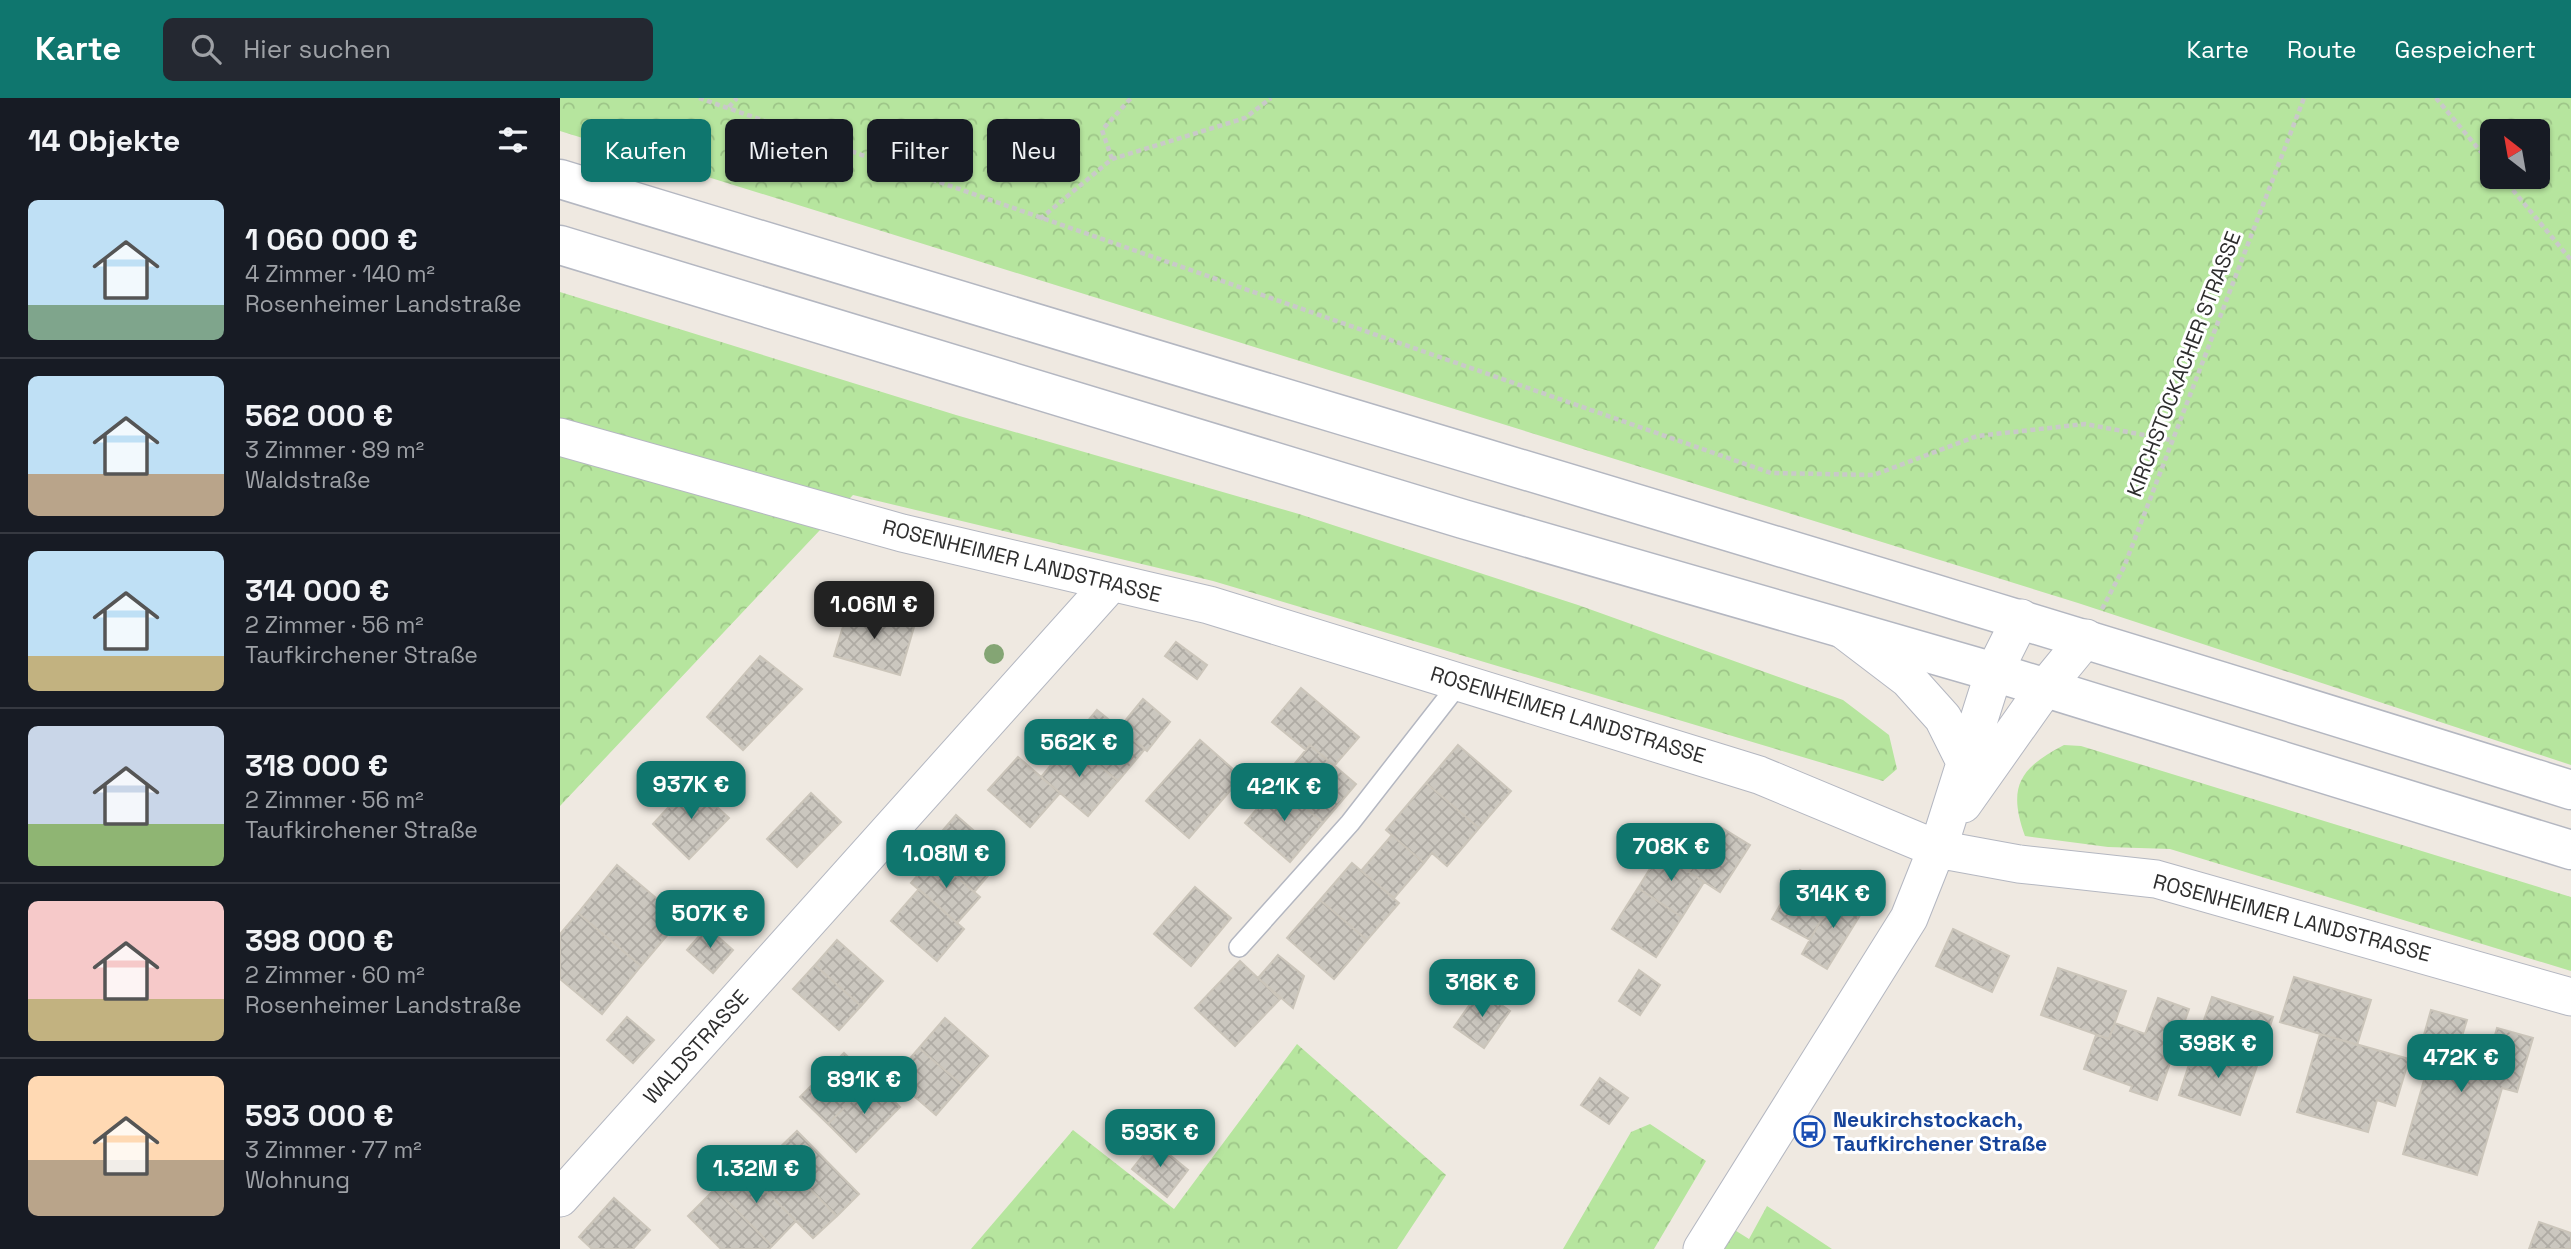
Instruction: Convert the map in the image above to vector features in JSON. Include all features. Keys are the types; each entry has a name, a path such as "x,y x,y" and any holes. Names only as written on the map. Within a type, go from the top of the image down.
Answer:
{"main road":[{"path":"560,179 1162,363 2021,618 2571,790"},
{"path":"560,245 1438,511 1994,672 2571,850"}],"street":[{"name":"ROSENHEIMER LANDSTRASSE","path":"560,437 902,533 1209,606 1759,775 2019,864 2156,879 2571,997"},
{"name":"WALDSTRASSE","path":"560,1198 1111,583"},
{"path":"1702,1249 1909,918 1941,839 1994,672 2021,618"},
{"path":"1844,630 1908,679 1943,718 1965,762"},
{"path":"1941,839 2045,688 2086,638"}],"lane":[{"path":"1239,947 1350,823 1460,682"}],"path":[{"path":"699,98 1771,473 1874,475 1978,436 2085,424 2171,440"},
{"path":"729,107 737,98"},
{"path":"1112,159 1102,130 1131,98"},
{"path":"1040,219 1112,159 1245,118 1272,98"},
{"name":"KIRCHSTOCKACHER STRASSE","path":"2086,638 2124,567 2304,98"},
{"path":"2436,98 2480,151"},
{"path":"2512,189 2571,260"}],"green space":[{"path":"560,98 2571,98 2571,765 2078,603 711,178 711,119 581,119 581,138 560,131"},
{"path":"560,292 956,415 1299,514 1578,605 1843,700 1889,735 1897,769 1883,781 1213,581 853,495 560,806"},
{"path":"2064,745 2081,746 2571,897 2571,971 2170,849 2108,847 2025,836 2017,804 2021,780 2037,762"},
{"path":"1297,1044 1446,1175 1397,1249 971,1249 1073,1130 1174,1209"},
{"path":"1650,1124 1706,1161 1654,1249 1563,1249 1631,1132"},
{"path":"1767,1206 1832,1249 1711,1249 1725,1224 1749,1239"}],"building":[{"path":"849,607 914,627 900,675 834,656"},
{"path":"1176,642 1207,665 1197,679 1165,656"},
{"path":"760,656 802,689 743,750 707,717"},
{"path":"1301,688 1359,737 1334,766 1310,745 1306,750 1272,722"},
{"path":"1143,699 1170,722 1147,751 1119,728"},
{"path":"1097,710 1145,749 1118,781 1070,742"},
{"path":"1200,740 1242,777 1189,838 1146,801"},
{"path":"1070,742 1118,781 1088,816 1041,777"},
{"path":"1310,745 1356,784 1323,823 1278,784"},
{"path":"1458,745 1511,791 1479,828 1426,783"},
{"path":"1018,757 1060,793 1030,827 988,790"},
{"path":"691,783 729,818 689,859 653,824"},
{"path":"1426,783 1479,828 1447,866 1432,853 1424,863 1386,830"},
{"path":"1278,784 1323,823 1290,862 1245,823"},
{"path":"811,793 841,822 797,867 767,839"},
{"path":"956,815 1004,857 974,892 926,850"},
{"path":"1719,826 1750,845 1720,892 1689,872"},
{"path":"1392,835 1424,863 1394,898 1361,871"},
{"path":"1663,848 1692,867 1689,872 1704,882 1682,917 1638,888"},
{"path":"934,857 980,897 957,923 911,883"},
{"path":"1352,863 1399,903 1367,940 1320,900"},
{"path":"617,865 681,919 641,966 578,913"},
{"path":"1800,870 1837,891 1810,940 1772,919"},
{"path":"1195,887 1231,918 1191,966 1154,934"},
{"path":"1638,888 1682,917 1656,957 1612,929"},
{"path":"919,889 964,929 937,961 891,921"},
{"path":"1837,891 1865,907 1827,969 1802,954"},
{"path":"1320,900 1367,940 1334,979 1287,938"},
{"path":"578,913 641,966 602,1014 560,979 560,934"},
{"path":"707,927 733,950 713,973 687,950"},
{"path":"1953,929 2009,956 1992,992 1936,966"},
{"path":"837,940 883,981 861,1006 815,965"},
{"path":"1278,955 1304,976 1293,1008 1258,978"},
{"path":"1240,961 1280,999 1235,1046 1195,1008"},
{"path":"815,965 861,1006 839,1030 793,989"},
{"path":"2058,968 2126,991 2109,1039 2041,1015"},
{"path":"1639,970 1660,985 1640,1015 1619,1001"},
{"path":"2294,977 2371,1000 2357,1045 2280,1022"},
{"path":"1480,990 1510,1011 1484,1048 1454,1027"},
{"path":"2212,997 2273,1017 2257,1066 2195,1046"},
{"path":"2158,998 2189,1009 2157,1100 2130,1091 2132,1086 2084,1069 2096,1035 2109,1039 2115,1023 2145,1034"},
{"path":"2431,1010 2467,1020 2454,1062 2485,1071 2497,1028 2533,1038 2517,1092 2502,1088 2477,1175 2403,1154 2428,1066 2416,1063"},
{"path":"627,1017 654,1040 633,1063 607,1040"},
{"path":"945,1018 988,1056 962,1085 919,1048"},
{"path":"2320,1034 2409,1059 2395,1106 2377,1100 2368,1132 2297,1112"},
{"path":"2195,1046 2257,1066 2240,1115 2179,1095"},
{"path":"919,1048 962,1085 936,1115 893,1078"},
{"path":"844,1053 872,1080 828,1124 800,1097"},
{"path":"1600,1078 1628,1098 1609,1124 1581,1105"},
{"path":"872,1080 900,1107 856,1152 828,1124"},
{"path":"797,1131 859,1194 837,1216 774,1153"},
{"path":"1154,1142 1188,1170 1167,1197 1132,1169"},
{"path":"774,1153 837,1216 813,1238 751,1176"},
{"path":"739,1164 796,1221 772,1246 715,1189"},
{"path":"715,1189 772,1246 769,1249 721,1249 688,1216"},
{"path":"614,1198 650,1230 633,1249 592,1249 579,1237"},
{"path":"2539,1222 2571,1233 2571,1249 2529,1249"}],"place":[{"name":"Neukirchstockach, Taufkirchener Straße","path":"1810,1132"}]}
